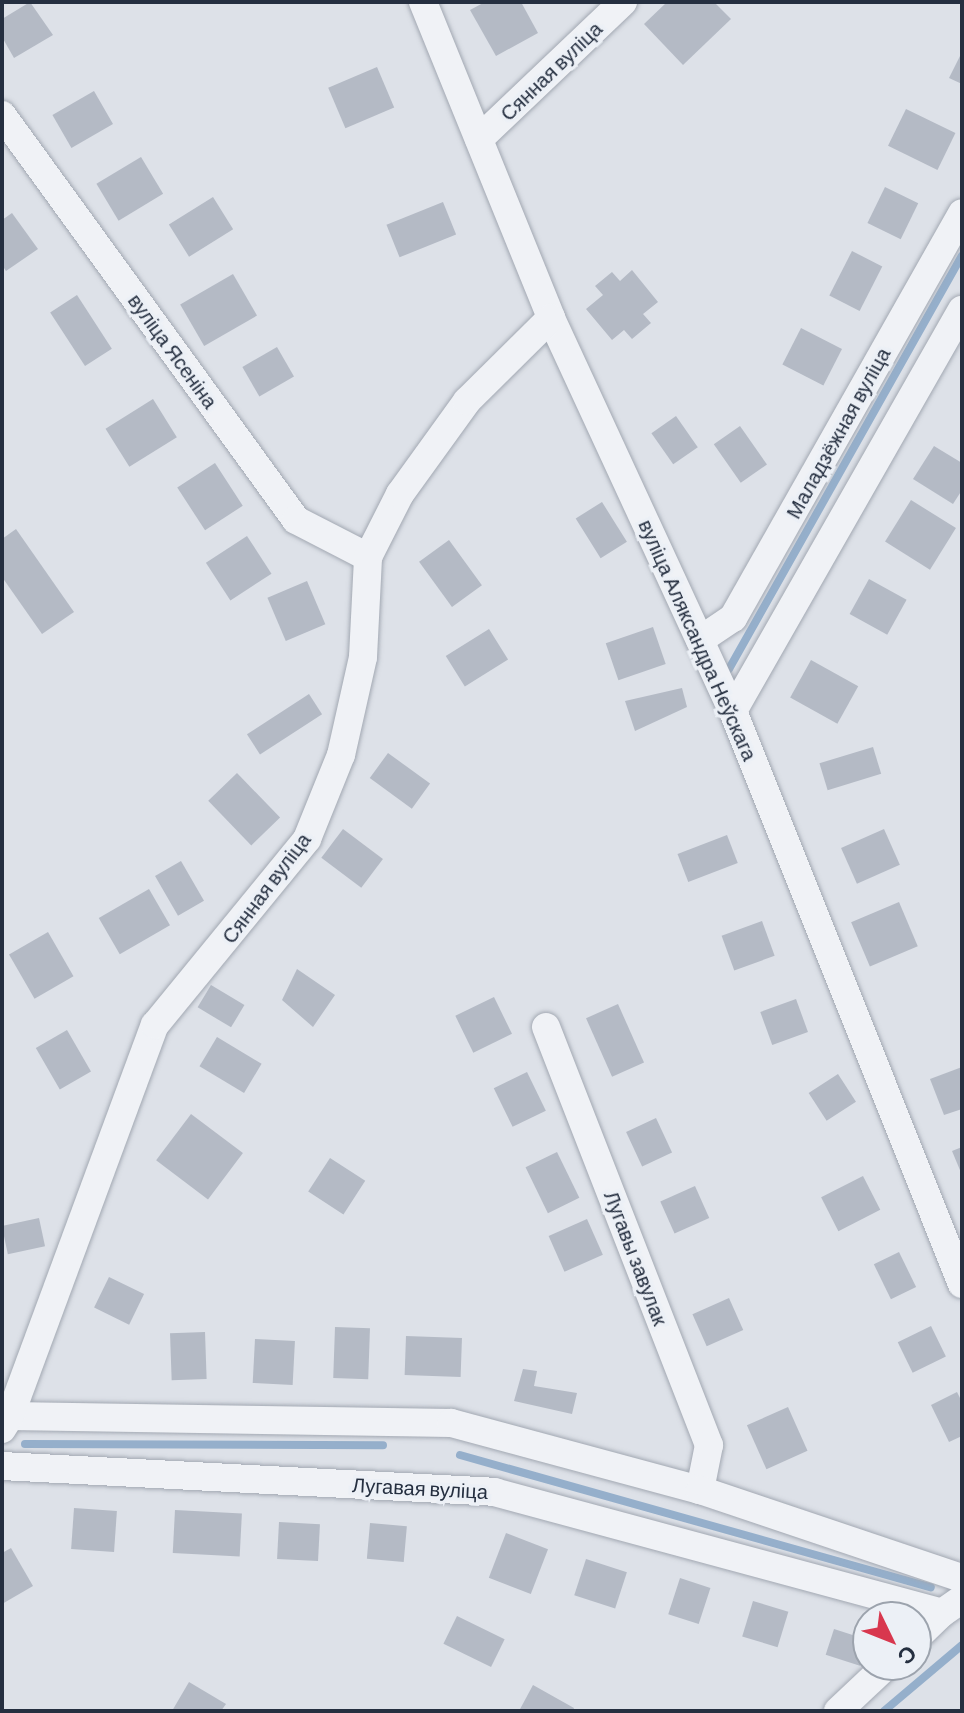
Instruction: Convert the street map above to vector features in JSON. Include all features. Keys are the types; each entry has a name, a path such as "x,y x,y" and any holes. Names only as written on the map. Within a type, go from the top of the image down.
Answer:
{"street":[{"name":"вуліца Аляксандра Неўскага","path":"423,2 551,318 733,711 962,1284"},
{"name":"Сянная вуліца","path":"479,139 623,2"},
{"name":"вуліца Ясеніна","path":"2,115 296,520 368,557"},
{"name":"Маладзёжная вуліца","path":"700,640 733,618 962,213"},
{"path":"733,711 962,310"},
{"name":"Сянная вуліца","path":"6,1422 155,1025 252,911 307,839 341,755 363,657 368,557 400,494 467,401 551,318"},
{"name":"Лугавы завулак","path":"546,1027 709,1445 700,1490"},
{"path":"6,1422 451,1423 700,1490 962,1578"},
{"name":"Лугавая вуліца","path":"2,1466 494,1492 952,1606"},
{"path":"932,1624 952,1606"},
{"path":"838,1711 870,1681"}],"building":[{"path":"30,2 53,35 14,58 2,37 2,19"},
{"path":"485,2 521,2 538,33 496,56 470,10"},
{"path":"667,2 714,2 731,19 683,65 644,24"},
{"path":"962,52 962,84 949,78"},
{"path":"377,67 394,108 345,128 328,88"},
{"path":"94,91 113,124 71,148 52,115"},
{"path":"906,109 955,133 937,170 888,146"},
{"path":"141,157 163,194 119,221 96,184"},
{"path":"885,187 918,203 901,239 867,223"},
{"path":"213,197 233,229 189,257 169,225"},
{"path":"443,202 456,234 400,257 386,225"},
{"path":"12,213 38,249 6,271 2,265 2,220"},
{"path":"852,251 882,266 860,311 829,296"},
{"path":"632,270 658,302 643,314 651,323 632,339 624,330 612,340 586,309 603,295 595,286 612,272 620,281"},
{"path":"233,274 257,316 204,346 180,304"},
{"path":"77,295 112,349 85,366 50,312"},
{"path":"801,328 842,349 823,385 782,365"},
{"path":"277,347 294,376 259,396 242,367"},
{"path":"153,399 177,437 129,467 106,429"},
{"path":"676,416 698,447 673,464 651,433"},
{"path":"740,426 767,465 741,483 714,444"},
{"path":"934,446 962,463 962,490 953,504 913,479"},
{"path":"215,463 243,506 205,530 177,488"},
{"path":"911,500 956,528 930,570 885,542"},
{"path":"602,502 627,542 601,558 576,518"},
{"path":"16,529 74,612 42,634 2,577 2,539"},
{"path":"247,536 272,574 230,600 206,563"},
{"path":"449,540 482,585 452,607 419,562"},
{"path":"869,579 907,600 887,635 850,614"},
{"path":"307,581 325,624 286,641 267,598"},
{"path":"653,627 666,664 618,680 606,643"},
{"path":"489,629 508,660 465,687 446,656"},
{"path":"811,660 858,686 837,724 790,698"},
{"path":"682,688 687,707 635,731 625,701"},
{"path":"309,694 322,714 260,754 247,734"},
{"path":"873,747 881,774 828,790 819,763"},
{"path":"388,753 430,784 412,809 370,778"},
{"path":"237,773 280,818 251,845 208,801"},
{"path":"343,829 383,859 361,888 321,858"},
{"path":"884,829 900,865 857,884 841,848"},
{"path":"727,835 738,863 688,882 678,854"},
{"path":"181,861 204,901 178,916 155,876"},
{"path":"149,889 170,925 120,954 99,918"},
{"path":"899,902 918,946 870,967 851,922"},
{"path":"762,921 775,956 734,970 722,936"},
{"path":"48,932 74,976 35,999 9,954"},
{"path":"297,969 335,995 313,1027 282,1000"},
{"path":"211,985 244,1005 231,1027 198,1007"},
{"path":"494,997 512,1034 473,1053 455,1016"},
{"path":"796,999 808,1032 772,1045 760,1012"},
{"path":"618,1004 644,1062 612,1077 586,1018"},
{"path":"67,1030 91,1072 60,1090 36,1048"},
{"path":"217,1037 262,1064 244,1093 199,1066"},
{"path":"962,1067 962,1109 944,1115 930,1079"},
{"path":"527,1072 546,1111 513,1127 494,1088"},
{"path":"838,1074 856,1102 827,1121 809,1093"},
{"path":"191,1114 243,1153 208,1199 156,1160"},
{"path":"656,1118 672,1152 642,1166 626,1132"},
{"path":"962,1147 962,1175 952,1151"},
{"path":"557,1152 579,1198 548,1213 526,1167"},
{"path":"330,1158 365,1181 343,1214 308,1192"},
{"path":"863,1176 880,1210 838,1231 821,1197"},
{"path":"695,1186 709,1218 675,1233 660,1201"},
{"path":"39,1218 45,1246 8,1254 2,1226"},
{"path":"587,1219 603,1255 564,1272 549,1236"},
{"path":"899,1252 916,1287 891,1299 874,1264"},
{"path":"109,1277 144,1294 129,1325 94,1308"},
{"path":"729,1298 743,1330 707,1346 692,1314"},
{"path":"931,1326 946,1357 913,1373 898,1342"},
{"path":"335,1327 370,1328 368,1379 333,1378"},
{"path":"205,1332 207,1379 172,1380 170,1333"},
{"path":"406,1336 462,1338 461,1377 405,1375"},
{"path":"255,1339 295,1341 293,1385 253,1383"},
{"path":"523,1369 537,1371 534,1386 577,1393 572,1414 514,1401"},
{"path":"957,1392 962,1402 962,1436 949,1442 931,1405"},
{"path":"788,1407 808,1451 766,1469 747,1425"},
{"path":"74,1508 117,1511 114,1552 71,1549"},
{"path":"175,1510 242,1514 240,1556 173,1553"},
{"path":"279,1522 320,1524 318,1561 277,1559"},
{"path":"370,1523 407,1526 404,1562 367,1559"},
{"path":"506,1533 548,1549 531,1594 489,1578"},
{"path":"11,1548 33,1586 2,1604 2,1553"},
{"path":"586,1559 627,1572 615,1608 574,1595"},
{"path":"680,1578 710,1588 699,1624 668,1614"},
{"path":"753,1601 788,1612 778,1647 742,1636"},
{"path":"457,1616 505,1639 491,1667 443,1644"},
{"path":"834,1629 852,1635 852,1663 826,1655"},
{"path":"189,1682 226,1704 221,1711 172,1711"},
{"path":"533,1685 574,1708 573,1711 519,1711"}],"waterway":[{"path":"729,669 962,256"},
{"path":"25,1444 383,1445"},
{"path":"460,1455 931,1587"},
{"path":"884,1711 962,1645"}]}
